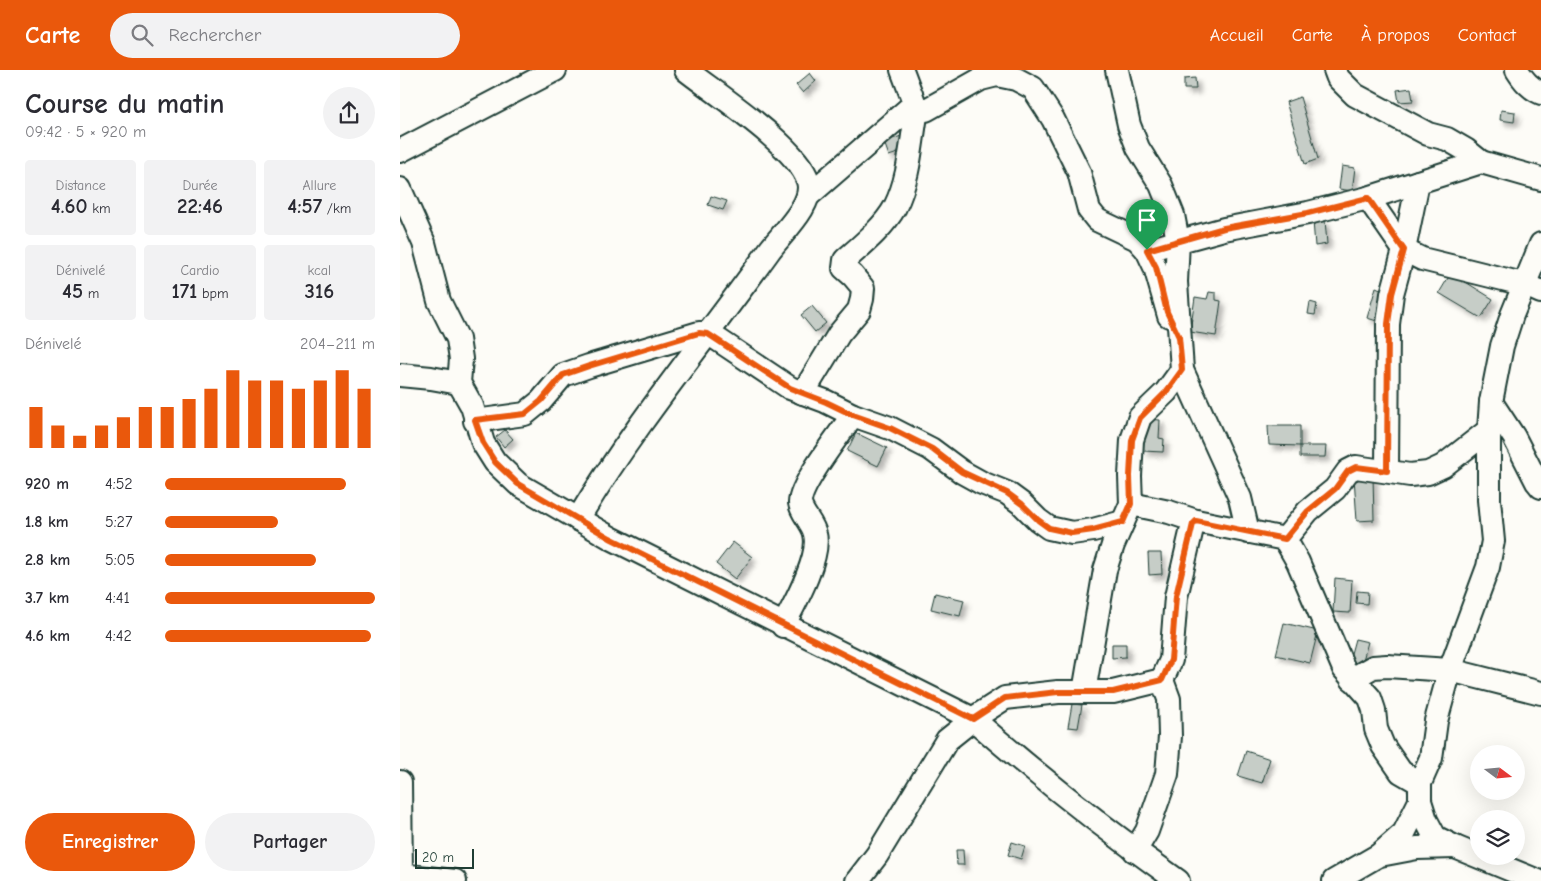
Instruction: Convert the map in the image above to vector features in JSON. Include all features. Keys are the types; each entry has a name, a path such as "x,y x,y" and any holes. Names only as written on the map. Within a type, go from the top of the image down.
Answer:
{"street":[{"path":"400,151 555,70"},
{"path":"686,70 757,122 787,151 801,166 808,181 809,195"},
{"path":"803,393 839,334 859,310 863,288 844,268 845,260 885,221 894,208 901,192 910,157 916,107 902,70"},
{"path":"1117,70 1129,125 1138,148 1164,192 1173,215 1178,241 1176,282 1182,370 1240,498 1248,532"},
{"path":"1336,70 1338,78 1355,95 1428,134 1447,139 1466,150 1481,162 1541,179"},
{"path":"1518,70 1531,89 1541,94"},
{"path":"916,107 926,110 982,79 997,75 1016,79 1033,88 1053,119 1079,172 1089,210 1097,220 1137,239 1147,250 1156,267 1167,312 1179,337"},
{"path":"578,519 597,487 775,243 799,213 809,195 916,107"},
{"path":"1147,250 1224,228 1308,213 1368,198 1481,162"},
{"path":"1387,471 1388,324 1392,294 1404,250 1418,182"},
{"path":"400,189 424,243 439,301 458,339 461,359 460,383 472,406 483,443 495,462 518,484 610,538 783,626 973,719 1010,752 1135,851 1178,881"},
{"path":"1368,198 1404,250 1422,259 1532,288"},
{"path":"1334,881 1379,855 1404,833 1420,792 1431,758 1436,721 1450,670 1488,567 1493,541 1489,500 1491,402 1502,346 1532,288 1541,244"},
{"path":"475,420 525,414 541,401 563,375 699,333 708,334 790,388 853,415 890,428 932,449 962,472 1007,493 1049,528 1072,533 1093,530 1127,513 1169,512 1196,521 1285,539 1298,562 1340,662 1352,679 1370,698 1374,710 1376,728 1383,746 1401,772 1420,792 1426,820 1436,836 1455,847 1538,881"},
{"path":"1084,692 1105,570 1127,513 1132,440 1140,418 1166,392 1182,370"},
{"path":"400,375 460,383"},
{"path":"1491,402 1514,437 1541,487"},
{"path":"783,626 804,584 814,555 816,534 800,504 804,487 853,415"},
{"path":"1285,539 1308,511 1335,489 1348,471 1356,467 1410,475 1428,473 1443,466 1489,430"},
{"path":"1135,851 1147,831 1167,774 1170,736 1169,698 1162,680 1171,660 1176,596 1193,524 1196,521"},
{"path":"1352,679 1374,667 1388,666 1450,670 1541,693"},
{"path":"857,881 877,854 947,740 973,719 1005,698 1058,692 1113,692 1162,680"},
{"path":"400,782 401,877 454,881"},
{"path":"1379,855 1417,848 1455,847"}],"building":[{"path":"810,73 816,81 803,93 796,85"},
{"path":"1195,78 1196,89 1184,89 1184,79"},
{"path":"1411,88 1413,101 1399,102 1397,90"},
{"path":"1300,97 1318,159 1305,164 1286,102"},
{"path":"1501,110 1515,112 1514,122 1500,120"},
{"path":"904,135 909,149 889,156 884,142"},
{"path":"1342,166 1355,168 1352,191 1339,189"},
{"path":"711,196 727,201 723,210 708,205"},
{"path":"1325,220 1327,244 1315,246 1313,221"},
{"path":"1451,273 1493,299 1481,318 1439,293"},
{"path":"1376,287 1387,292 1377,321 1367,318"},
{"path":"1209,292 1216,293 1216,300 1221,301 1216,336 1190,332 1195,297 1207,299"},
{"path":"1310,302 1317,304 1315,315 1308,314"},
{"path":"812,306 826,323 815,332 801,315"},
{"path":"1146,419 1160,420 1159,438 1164,439 1163,452 1143,451"},
{"path":"1268,426 1300,426 1300,446 1269,445"},
{"path":"505,430 513,439 504,447 496,437"},
{"path":"856,433 887,448 878,466 847,451"},
{"path":"1300,446 1326,446 1325,457 1300,457"},
{"path":"1373,476 1374,520 1357,521 1354,477"},
{"path":"733,542 752,557 735,579 716,564"},
{"path":"1148,553 1161,553 1162,574 1149,575"},
{"path":"1335,578 1352,580 1350,613 1333,612"},
{"path":"1357,591 1368,592 1367,604 1356,603"},
{"path":"935,593 964,600 960,616 931,609"},
{"path":"1284,623 1318,631 1310,663 1276,655"},
{"path":"1355,639 1368,642 1360,671 1347,668"},
{"path":"1112,644 1126,644 1126,657 1112,658"},
{"path":"1072,704 1082,705 1078,728 1068,727"},
{"path":"1246,751 1270,759 1262,783 1238,776"},
{"path":"1012,842 1025,846 1021,859 1008,855"},
{"path":"956,850 963,850 964,865 957,865"}],"route":[{"path":"1368,198 1404,250 1392,294 1388,324 1387,471 1356,467 1348,471 1335,489 1308,511 1285,539 1199,520 1196,521 1193,524 1176,596 1174,644 1171,660 1162,680 1113,692 1058,692 1005,698 973,719 783,626 610,538 518,484 495,462 483,443 475,420 508,418 525,414 541,401 563,375 699,333 708,334 790,388 853,415 890,428 932,449 962,472 982,483 1007,493 1049,528 1072,533 1093,530 1123,522 1131,504 1132,440 1140,418 1166,392 1182,370 1179,337 1167,312 1156,267 1147,250 1224,228 1308,213 1368,198"}]}
